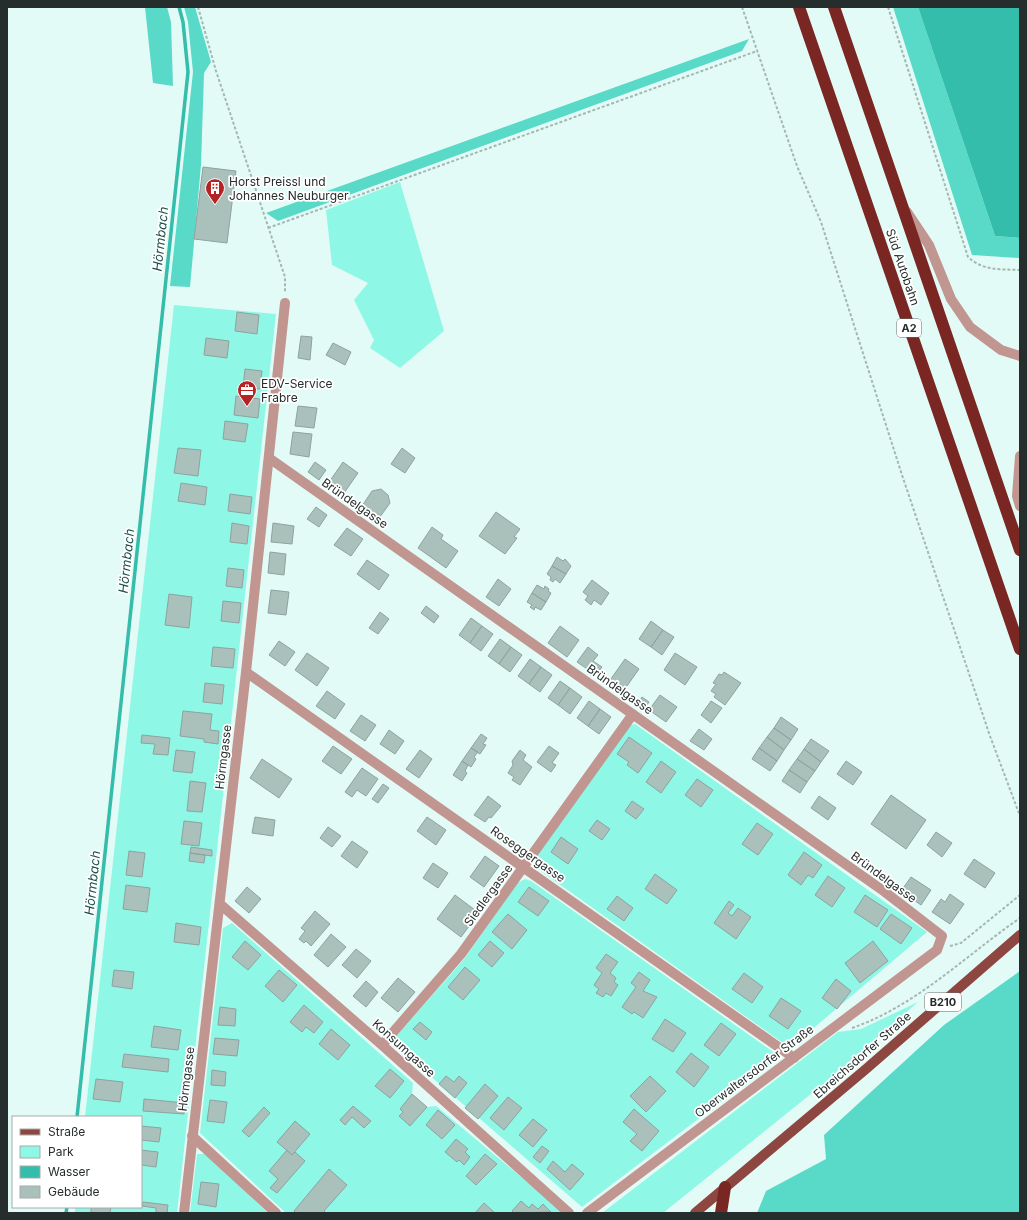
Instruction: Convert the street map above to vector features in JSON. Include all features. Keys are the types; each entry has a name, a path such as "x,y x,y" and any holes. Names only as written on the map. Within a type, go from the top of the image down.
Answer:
{"highway":[{"name":"Süd Autobahn","path":"799,7 1020,649"},
{"name":"Süd Autobahn","path":"834,7 1020,550"},
{"path":"721,1213 725,1188"}],"main road":[{"name":"Ebreichsdorfer Straße","path":"725,1188 1020,935"},
{"name":"B210","path":"695,1213 725,1188"}],"street":[{"path":"901,202 929,245 951,299 970,327 1001,350 1020,356"},
{"name":"Hörmgasse","path":"184,1213 246,672 285,303"},
{"path":"1020,456 1017,496 1020,506"},
{"name":"Bründelgasse","path":"269,458 885,892 942,936 937,950"},
{"name":"Roseggergasse","path":"246,672 794,1058"},
{"name":"Siedlergasse","path":"382,1045 461,954 633,714"},
{"name":"Konsumgasse","path":"220,904 382,1045 569,1213"},
{"name":"Oberwaltersdorfer Straße","path":"587,1213 937,950"},
{"path":"192,1136 276,1213"}],"path":[{"path":"198,7 216,71 285,277 285,303"},
{"path":"742,7 797,166 821,222 902,475 990,736 1020,816"},
{"path":"888,7 968,257 976,265 988,269 1020,270"},
{"path":"268,228 758,51"},
{"path":"937,950 962,943 1020,895"},
{"path":"838,1025 849,1029 874,1021 918,995 988,940 1020,918"}],"green space":[{"path":"400,182 444,331 400,368 370,348 374,340 354,300 368,283 332,265 326,210"},
{"path":"174,305 276,314 177,1213 75,1213 75,1208 142,1208 142,1116 85,1116"},
{"path":"635,724 927,932 790,1048 538,869 536,857 629,726"},
{"path":"525,879 531,881 776,1054 775,1061 582,1207 391,1042 465,958 517,883"},
{"path":"232,923 413,1083 412,1094 427,1107 436,1106 562,1211 562,1213 286,1213 200,1133 223,928"},
{"path":"918,1002 837,1073 663,1213 602,1213 838,1032 861,1029"},
{"path":"197,1154 206,1154 268,1213 190,1213"}],"shaded area":[{"path":"145,7 167,7 171,22 173,86 153,83"},
{"path":"184,7 195,7 211,62 204,73 201,165 190,287 170,286 193,72 188,22"},
{"path":"893,7 918,7 995,236 1020,238 1020,258 972,255"},
{"path":"749,39 742,51 278,221 266,213"},
{"path":"1020,971 1020,1213 757,1213 766,1191 826,1159 824,1135 944,1025"}],"water":[{"path":"918,7 1020,7 1020,238 995,236"}],"building":[{"name":"Horst Preissl und Johannes Neuburger","path":"203,167 236,171 227,243 194,239"},
{"path":"237,312 259,315 257,334 235,331"},
{"path":"301,336 312,337 310,360 298,358"},
{"path":"206,338 229,341 227,358 204,355"},
{"path":"333,343 351,352 345,365 326,355"},
{"path":"245,369 262,371 260,389 243,387"},
{"name":"EDV-Service Frabre","path":"236,396 260,399 258,418 234,415"},
{"path":"298,406 317,408 314,428 295,426"},
{"path":"225,421 248,424 245,442 223,439"},
{"path":"293,432 312,434 309,457 290,454"},
{"path":"178,448 201,450 198,476 174,473"},
{"path":"402,448 415,458 405,473 391,464"},
{"path":"315,462 326,470 319,480 308,472"},
{"path":"343,462 358,473 342,496 327,485"},
{"path":"181,483 207,487 205,505 178,501"},
{"path":"381,489 388,495 390,503 377,521 360,509 372,491"},
{"path":"230,494 252,497 250,514 228,511"},
{"path":"316,507 327,515 319,527 307,519"},
{"path":"496,512 520,529 514,537 517,538 505,554 479,536"},
{"path":"232,523 249,526 247,544 230,542"},
{"path":"273,523 294,526 292,544 271,542"},
{"path":"432,527 443,535 441,539 458,551 446,568 418,548"},
{"path":"347,528 363,539 351,556 334,545"},
{"path":"270,552 286,554 284,575 268,573"},
{"path":"557,557 563,561 565,559 571,566 566,574 552,566"},
{"path":"367,560 389,575 379,590 357,574"},
{"path":"552,566 566,574 560,583 555,579 553,582 550,580 551,577 547,574"},
{"path":"228,568 244,570 242,588 226,586"},
{"path":"498,579 511,589 499,606 486,597"},
{"path":"592,580 609,593 601,605 594,600 591,605 585,600 588,596 583,592"},
{"path":"537,585 544,589 545,586 549,589 548,591 551,593 546,602 532,593"},
{"path":"271,590 289,592 286,615 268,613"},
{"path":"532,593 546,602 541,610 535,607 534,610 530,607 532,605 527,602"},
{"path":"169,594 192,597 189,628 165,625"},
{"path":"223,601 241,603 239,623 221,621"},
{"path":"426,606 439,616 434,623 421,613"},
{"path":"380,612 389,619 378,634 369,628"},
{"path":"471,618 482,626 470,643 459,635"},
{"path":"651,621 663,630 651,647 639,639"},
{"path":"482,626 493,634 481,651 470,643"},
{"path":"560,626 579,640 567,657 548,643"},
{"path":"663,630 674,637 662,655 651,647"},
{"path":"500,639 511,647 499,664 488,656"},
{"path":"279,641 295,652 285,666 269,655"},
{"path":"213,647 235,649 233,668 211,666"},
{"path":"511,647 522,655 510,672 499,664"},
{"path":"588,647 598,655 593,661 602,667 596,675 577,662"},
{"path":"307,653 329,668 317,686 295,670"},
{"path":"675,653 697,667 685,685 664,670"},
{"path":"530,659 541,667 529,684 518,676"},
{"path":"625,659 639,669 622,693 608,683"},
{"path":"541,667 552,675 540,692 529,684"},
{"path":"724,672 741,683 725,705 714,697 716,694 711,691 716,684 713,683 719,674 722,675"},
{"path":"560,681 570,688 558,705 548,698"},
{"path":"205,683 224,685 222,704 203,702"},
{"path":"570,688 582,697 570,714 558,705"},
{"path":"327,691 345,704 335,719 316,706"},
{"path":"660,695 677,707 666,722 649,710"},
{"path":"642,697 649,702 644,709 637,704"},
{"path":"589,701 600,709 588,726 577,718"},
{"path":"711,701 722,708 711,723 701,715"},
{"path":"600,709 611,717 599,734 588,726"},
{"path":"183,711 212,714 210,730 219,731 218,744 204,742 204,739 180,736"},
{"path":"361,715 376,725 365,741 350,731"},
{"path":"781,717 798,729 791,740 774,728"},
{"path":"774,728 791,740 784,750 767,737"},
{"path":"699,729 712,739 704,750 690,741"},
{"path":"389,730 404,741 395,754 380,744"},
{"path":"481,734 487,738 483,744 486,745 480,754 471,748"},
{"path":"142,735 170,738 168,755 153,754 155,744 141,743"},
{"path":"629,737 652,753 638,773 627,765 629,762 617,754"},
{"path":"767,737 784,750 777,761 759,748"},
{"path":"811,739 829,751 821,762 804,749"},
{"path":"333,746 352,759 341,774 322,761"},
{"path":"549,746 559,753 552,763 556,765 551,772 537,762"},
{"path":"471,748 478,752 474,757 476,759 471,767 462,761"},
{"path":"759,748 777,761 770,771 752,759"},
{"path":"804,749 821,762 815,771 797,759"},
{"path":"176,750 195,752 192,773 173,771"},
{"path":"420,750 432,759 419,778 406,769"},
{"path":"520,750 526,755 523,760 532,767 520,785 512,780 514,777 508,773 513,765 512,761"},
{"path":"262,759 292,779 279,798 250,778"},
{"path":"797,759 815,771 807,782 789,770"},
{"path":"462,761 468,765 465,771 467,773 462,781 453,775"},
{"path":"661,761 676,772 661,793 646,782"},
{"path":"846,761 862,772 853,785 837,774"},
{"path":"362,768 378,779 366,796 357,790 352,797 345,792"},
{"path":"789,770 807,782 800,793 782,781"},
{"path":"697,779 713,790 701,807 685,795"},
{"path":"190,781 206,783 202,812 187,811"},
{"path":"383,784 389,788 378,803 372,799"},
{"path":"891,795 926,820 906,849 871,824"},
{"path":"488,796 501,806 491,818 489,817 485,822 474,815"},
{"path":"819,796 836,808 828,820 811,808"},
{"path":"632,801 644,809 636,819 625,811"},
{"path":"255,817 275,820 273,836 252,833"},
{"path":"427,817 446,830 436,845 417,831"},
{"path":"597,820 610,829 602,840 589,831"},
{"path":"184,821 202,823 199,846 181,844"},
{"path":"757,823 773,834 758,855 742,844"},
{"path":"328,827 341,836 332,847 320,838"},
{"path":"936,832 952,843 942,857 927,845"},
{"path":"561,837 578,849 568,864 551,852"},
{"path":"352,841 368,852 357,868 341,856"},
{"path":"191,847 212,850 212,856 190,853"},
{"path":"129,851 145,853 142,877 126,875"},
{"path":"804,852 822,865 813,878 808,875 801,885 788,875"},
{"path":"190,853 205,855 204,863 189,861"},
{"path":"485,856 499,866 484,887 470,877"},
{"path":"974,859 995,873 985,888 964,874"},
{"path":"433,863 448,873 438,888 423,878"},
{"path":"655,874 677,890 667,904 645,889"},
{"path":"828,876 845,888 832,907 815,895"},
{"path":"911,877 931,890 921,905 901,891"},
{"path":"126,885 150,888 147,912 123,909"},
{"path":"247,887 261,899 249,913 235,901"},
{"path":"529,887 549,901 538,916 518,902"},
{"path":"950,894 964,904 950,924 932,912 941,899 945,902"},
{"path":"455,895 479,913 461,937 437,919"},
{"path":"865,895 888,910 877,927 854,912"},
{"path":"617,896 633,908 624,921 607,909"},
{"path":"729,901 734,905 728,913 732,916 738,908 751,917 736,939 714,923"},
{"path":"315,911 330,924 311,946 306,941 304,943 299,939 305,931 301,928"},
{"path":"508,914 527,930 512,949 492,932"},
{"path":"891,914 912,928 901,944 880,929"},
{"path":"176,923 201,927 199,945 174,942"},
{"path":"331,934 346,947 328,967 314,955"},
{"path":"245,941 261,955 248,970 232,957"},
{"path":"490,941 504,953 492,967 478,955"},
{"path":"873,941 888,961 860,983 845,963"},
{"path":"356,949 371,961 357,978 342,965"},
{"path":"606,954 618,962 610,973 616,978 614,982 618,985 611,996 606,993 603,997 596,993 599,989 594,985 602,973 596,968"},
{"path":"465,967 480,980 463,1000 448,987"},
{"path":"114,970 134,972 132,989 112,986"},
{"path":"279,970 297,985 283,1002 265,986"},
{"path":"639,972 650,980 643,991 657,997 643,1018 634,1012 632,1014 622,1007 636,987 631,983"},
{"path":"744,973 763,987 752,1003 732,989"},
{"path":"398,978 415,992 398,1012 381,998"},
{"path":"836,979 851,991 837,1009 822,998"},
{"path":"366,981 378,992 366,1007 353,996"},
{"path":"781,998 801,1011 788,1029 769,1016"},
{"path":"304,1005 323,1022 314,1033 306,1027 302,1032 290,1022"},
{"path":"220,1007 236,1009 235,1026 218,1025"},
{"path":"665,1019 686,1033 673,1052 652,1039"},
{"path":"420,1022 432,1032 426,1040 413,1029"},
{"path":"721,1023 736,1034 719,1056 704,1045"},
{"path":"154,1026 181,1030 178,1050 151,1047"},
{"path":"331,1029 350,1045 338,1060 319,1044"},
{"path":"215,1038 239,1040 237,1056 213,1054"},
{"path":"691,1053 709,1067 694,1087 676,1072"},
{"path":"124,1054 169,1059 168,1072 122,1067"},
{"path":"390,1069 404,1081 390,1098 375,1086"},
{"path":"212,1070 226,1072 225,1086 211,1085"},
{"path":"446,1076 454,1082 459,1076 467,1083 455,1098 439,1084"},
{"path":"650,1076 666,1091 646,1112 630,1096"},
{"path":"96,1079 123,1082 120,1102 93,1099"},
{"path":"485,1084 498,1096 478,1119 465,1108"},
{"path":"412,1094 427,1107 410,1126 399,1116 403,1112 400,1109"},
{"path":"508,1097 522,1108 504,1130 490,1118"},
{"path":"144,1099 185,1103 184,1114 143,1111"},
{"path":"210,1100 227,1102 224,1123 207,1121"},
{"path":"353,1106 371,1121 364,1128 352,1117 345,1125 340,1120"},
{"path":"264,1107 270,1113 249,1137 242,1131"},
{"path":"634,1109 659,1131 642,1151 630,1141 637,1134 623,1122"},
{"path":"438,1110 455,1125 442,1139 426,1125"},
{"path":"533,1119 547,1130 533,1147 519,1135"},
{"path":"295,1121 310,1134 292,1155 277,1142"},
{"path":"142,1126 161,1128 159,1142 142,1140"},
{"path":"456,1139 468,1149 465,1152 470,1157 464,1165 459,1160 457,1162 445,1152"},
{"path":"542,1146 549,1151 540,1163 533,1157"},
{"path":"142,1150 158,1152 156,1167 142,1165"},
{"path":"287,1150 292,1155 295,1152 305,1161 277,1193 270,1188 278,1179 269,1171"},
{"path":"485,1154 497,1164 476,1185 466,1176"},
{"path":"553,1161 565,1172 572,1164 584,1174 570,1190 547,1169"},
{"path":"329,1169 347,1185 324,1211 326,1213 296,1213 294,1211"},
{"path":"201,1182 219,1184 216,1207 198,1204"},
{"path":"521,1201 529,1208 532,1204 538,1209 543,1204 551,1212 514,1213 512,1211"},
{"path":"143,1202 168,1205 167,1213 158,1213 156,1212 156,1208 142,1206"},
{"path":"484,1203 495,1213 475,1213"},
{"path":"91,1208 111,1208 110,1213 91,1213"}],"waterway":[{"name":"Hörmbach","path":"77,1116 188,72 183,22 179,7"},
{"name":"Hörmbach","path":"66,1213 67,1208"}],"place":[{"name":"Horst Preissl und Johannes Neuburger","path":"215,205"},
{"name":"EDV-Service Frabre","path":"247,407"}]}
